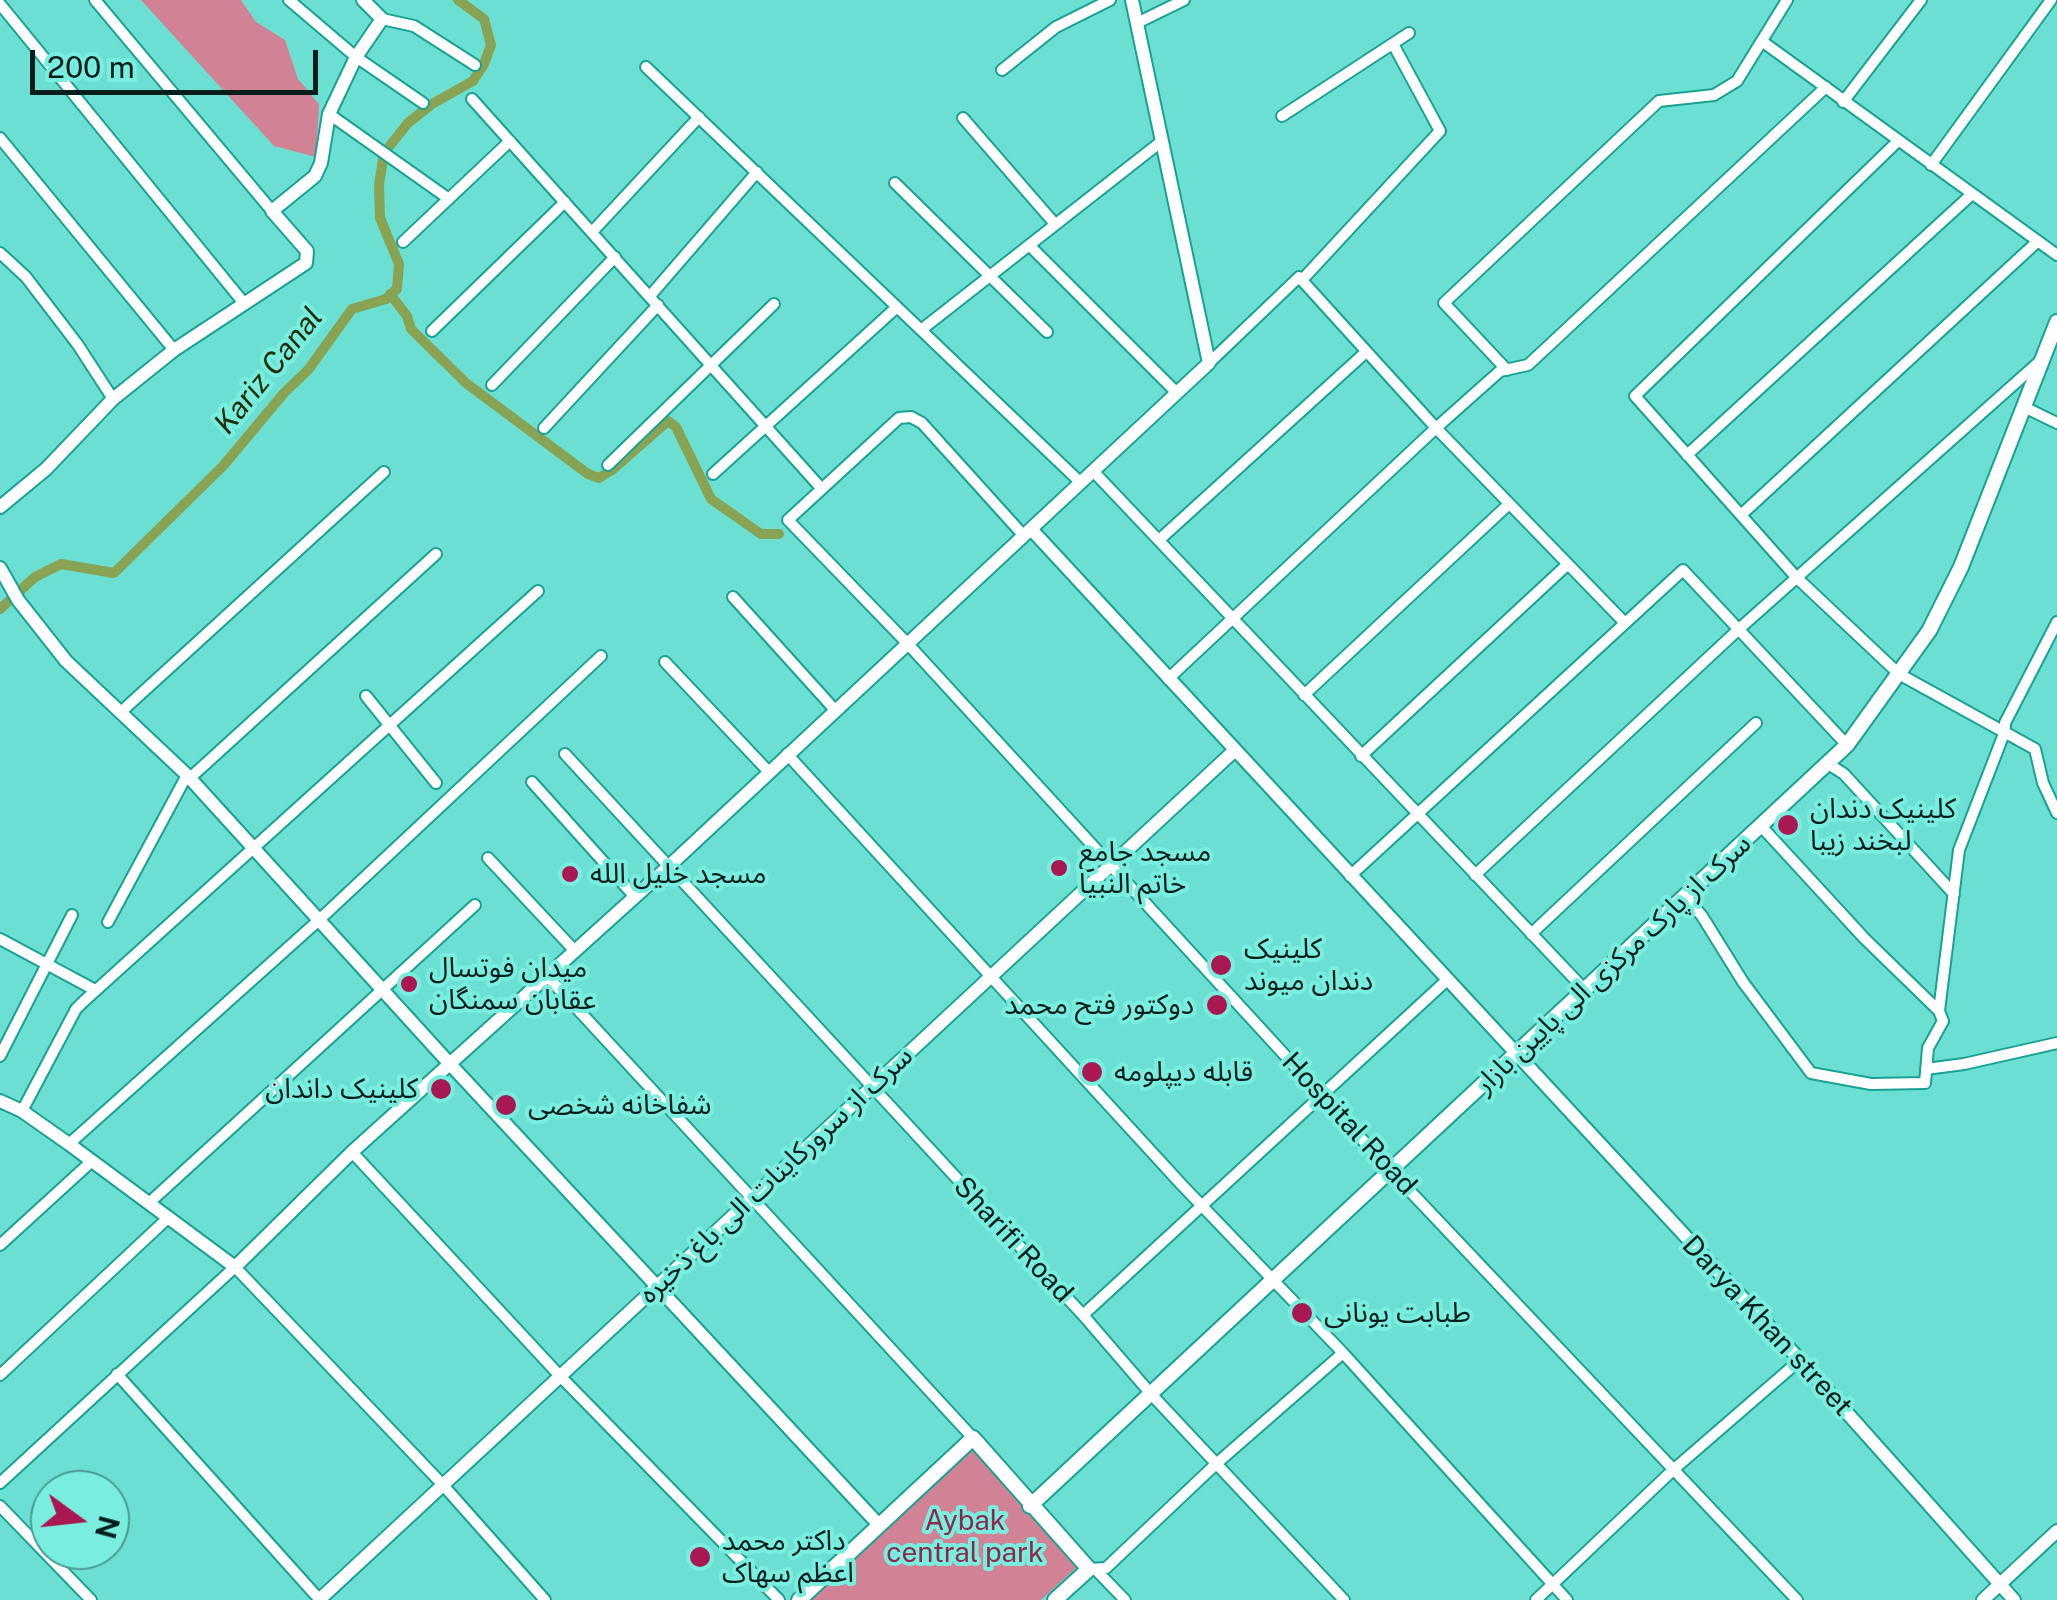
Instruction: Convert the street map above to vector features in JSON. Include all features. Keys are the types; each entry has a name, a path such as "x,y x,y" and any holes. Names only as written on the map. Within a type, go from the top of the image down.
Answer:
{"main road":[{"name":"سرک از پارک مرکزی الی پایین بازار","path":"1030,1506 1847,746 1929,631 1961,567 2057,322"},
{"path":"800,1600 973,1438 1030,1506 1093,1570 1054,1600"}],"street":[{"path":"0,507 46,469 113,400 174,350 306,264 308,258 96,0"},
{"path":"289,0 356,57 423,103"},
{"path":"363,0 382,19 414,26 475,65"},
{"path":"1002,70 1056,27 1110,0"},
{"path":"1132,0 1209,364"},
{"path":"1137,23 1184,0"},
{"path":"1507,370 1444,302 1659,102 1714,95 1737,81 1787,0"},
{"path":"1843,102 1921,0"},
{"path":"1931,165 2051,0"},
{"path":"0,4 244,302"},
{"path":"272,212 315,176 329,114 356,57 382,19"},
{"path":"1282,116 1410,33"},
{"path":"1762,42 2057,255"},
{"path":"1302,280 1440,131 1392,44"},
{"path":"646,67 1081,483"},
{"path":"1168,680 1436,428 1500,371 1528,364 1826,87"},
{"path":"472,99 821,488 900,418 912,417 1027,533"},
{"path":"329,114 449,199"},
{"path":"592,232 699,117"},
{"path":"963,118 1055,224"},
{"path":"0,138 174,350"},
{"path":"403,242 510,141"},
{"path":"921,330 1162,141"},
{"path":"1898,141 1635,396 1796,577 1900,674 2035,749 2043,783 2057,814"},
{"path":"544,428 757,172"},
{"path":"895,184 1048,332"},
{"path":"1688,455 1972,194"},
{"path":"432,332 565,202"},
{"path":"1741,515 2038,241"},
{"path":"1029,245 1177,393"},
{"path":"0,253 26,277 78,345 113,400"},
{"path":"492,385 615,257"},
{"path":"0,1483 235,1267 352,1152 668,867 1299,277 1436,428 1626,623"},
{"path":"608,465 774,304"},
{"path":"714,474 897,306"},
{"path":"1159,540 1366,352"},
{"path":"1475,874 1796,577 2043,358"},
{"path":"2024,407 2057,423"},
{"path":"1093,471 1585,990"},
{"path":"122,711 384,472"},
{"name":"Hospital Road","path":"821,488 789,517 789,522 907,643 1391,1171 1797,1600"},
{"path":"1304,695 1509,504"},
{"name":"Darya Khan street","path":"1027,533 1800,1360 2014,1600"},
{"path":"108,922 188,776 436,554"},
{"path":"1362,756 1568,564"},
{"path":"0,568 66,660 188,776 448,1063 879,1526"},
{"path":"1350,876 1683,570 1847,746"},
{"path":"22,1111 76,1009 538,591"},
{"path":"733,598 834,710"},
{"path":"1685,896 1811,1073 1871,1084 1925,1083 1928,1048 1942,1021 1939,1011 1959,850 2005,723 2057,622"},
{"path":"69,1144 319,920 601,656"},
{"path":"666,662 768,772"},
{"path":"366,696 436,783"},
{"path":"1531,934 1756,722"},
{"name":"سرک از سرورکاینات الی باغ ذخیره","path":"320,1600 1234,751"},
{"name":"Sharifi Road","path":"565,754 1344,1600"},
{"path":"787,754 1202,1205 1275,1279 1566,1600"},
{"path":"1828,763 1844,774 1954,894"},
{"path":"532,782 635,897"},
{"path":"1761,826 1864,938 1939,1011"},
{"path":"488,858 575,951"},
{"path":"150,1203 475,905"},
{"path":"0,1056 72,916"},
{"path":"0,939 95,990"},
{"path":"547,976 973,1438"},
{"path":"1083,1316 1446,982"},
{"path":"1926,1069 2057,1042"},
{"path":"0,1101 22,1111 69,1144 235,1267 443,1485 545,1600"},
{"path":"352,1152 560,1376 779,1600"},
{"path":"0,1245 92,1161"},
{"path":"0,1375 169,1217"},
{"path":"1093,1570 1106,1568 1216,1464 1343,1353"},
{"path":"1536,1600 1674,1470 1800,1360"},
{"path":"118,1374 320,1600"},
{"path":"0,1506 92,1600"},
{"path":"1983,1600 2057,1531"},
{"path":"1093,1570 1125,1600"}],"green space":[{"path":"141,0 241,0 256,22 285,40 298,79 319,104 316,157 274,146"},
{"name":"Aybak central park","path":"969,1447 1078,1566 1041,1600 802,1600"}],"waterway":[{"name":"Kariz Canal","path":"0,609 35,577 61,564 114,573 223,466 308,370 352,309 386,299 397,289 399,264 380,218 379,185 384,153 408,123 473,81 491,45 484,19 458,0"},
{"path":"390,294 407,316 411,329 466,383 588,474 599,478 612,470 668,421 676,427 711,499 761,534 779,534"}],"place":[{"name":"کلینیک دندان لبخند زیبا","path":"1788,825"},
{"name":"مسجد جامع خاتم النبیا","path":"1059,868"},
{"name":"مسجد خلیل الله","path":"570,874"},
{"name":"کلینیک دندان میوند","path":"1221,965"},
{"name":"میدان فوتسال عقابان سمنگان","path":"409,984"},
{"name":"دوکتور فتح محمد","path":"1217,1005"},
{"name":"قابله دیپلومه","path":"1092,1072"},
{"name":"کلینیک داندان","path":"441,1089"},
{"name":"شفاخانه شخصی","path":"506,1105"},
{"name":"طبابت یونانی","path":"1302,1313"},
{"name":"داکتر محمد اعظم سهاک","path":"700,1557"}]}
